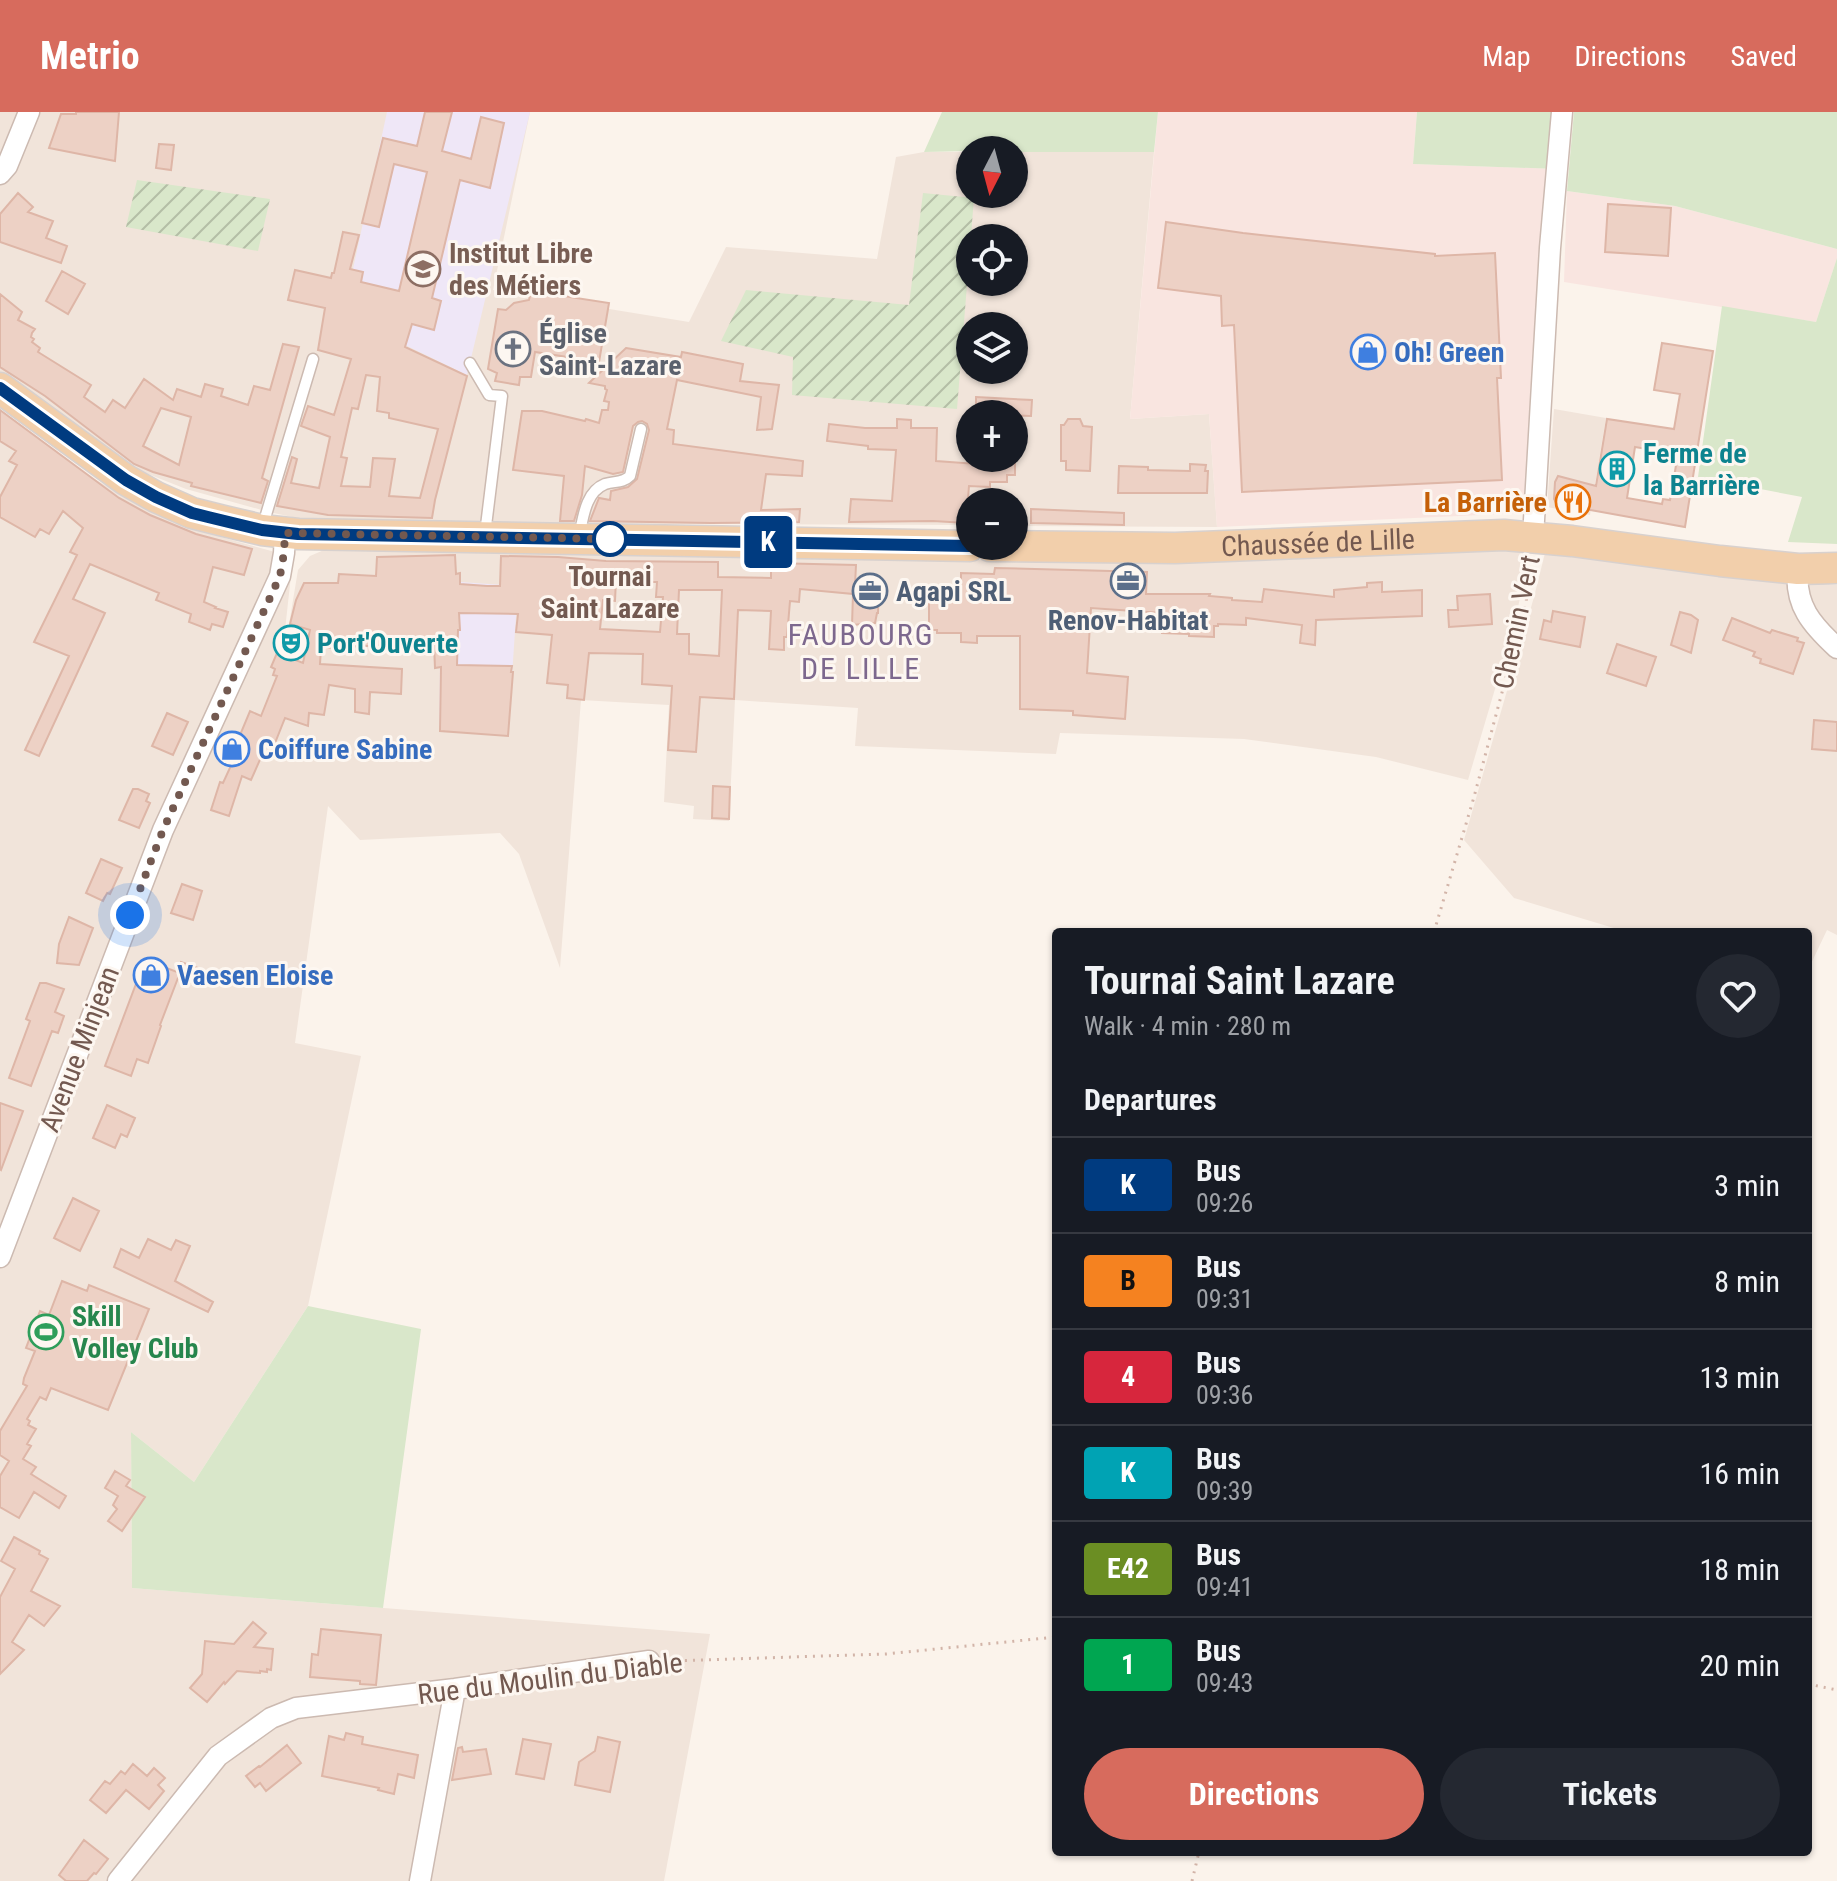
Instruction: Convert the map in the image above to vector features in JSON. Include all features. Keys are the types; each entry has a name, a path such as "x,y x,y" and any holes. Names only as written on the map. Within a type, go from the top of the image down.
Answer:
{"main road":[{"path":"0,388 126,480 156,497 192,513 273,532 956,546"},
{"name":"Chaussée de Lille","path":"1028,546 1175,548 1504,535 1798,569 1837,568"}],"street":[{"path":"0,174 7,166 29,112"},
{"name":"Chemin Vert","path":"1533,537 1550,248 1562,112"},
{"name":"Avenue Minjean","path":"0,1257 163,830 280,576 284,553 273,532"},
{"path":"1798,569 1796,586 1802,605 1815,627 1837,648"},
{"name":"Rue du Moulin du Diable","path":"118,1881 218,1756 271,1718 296,1708 649,1661"},
{"path":"420,1881 455,1689"}],"lane":[{"path":"273,532 313,359"},
{"path":"470,363 489,395 502,396 484,537"},
{"path":"579,539 594,491 630,476 641,429"}],"path":[{"name":"Chemin Vert","path":"1435,928 1526,603 1533,537"},
{"name":"Rue du Moulin du Diable","path":"649,1661 886,1654 1052,1637"},
{"path":"1812,1685 1837,1690"},
{"path":"1192,1881 1198,1856"}],"shaded area":[{"path":"0,112 530,112 493,290 689,322 726,247 877,259 896,157 924,152 956,152 956,208 1028,208 1028,152 1154,152 1130,419 1209,414 1217,527 1028,526 1028,488 956,488 956,525 320,523 186,489 138,470 0,372"},
{"name":"Institut Libre des Métiers","path":"387,112 530,112 467,375 343,315"},
{"path":"1158,112 1417,112 1413,164 1558,169 1527,513 1217,527 1209,414 1130,419"},
{"path":"1567,191 1675,206 1837,249 1837,258 1816,322 1564,282"},
{"path":"1554,409 1606,418 1590,515 1547,507"},
{"path":"0,427 154,512 221,537 293,557 279,685 298,570 310,556 324,550 1133,562 1262,561 1464,549 1520,552 1526,571 1514,625 1468,780 1376,757 1244,739 1060,733 1056,754 855,746 858,708 735,700 729,821 693,819 694,806 664,802 669,705 581,700 560,968 519,854 500,833 360,840 328,806 295,1043 361,1056 308,1306 194,1482 131,1432 132,1588 710,1634 664,1881 0,1881"},
{"path":"1545,553 1762,580 1837,585 1837,935 1827,930 1812,962 1812,928 1614,928 1514,898 1464,840"},
{"path":"461,582 518,586 508,736 474,734 473,728 439,726 444,623 460,622"}],"green space":[{"path":"942,112 1158,112 1154,152 1028,152 1028,136 956,136 956,151 924,152"},
{"path":"1417,112 1562,112 1558,169 1413,164"},
{"path":"1574,112 1837,112 1837,249 1675,206 1567,191"},
{"path":"137,180 270,199 258,251 126,227"},
{"path":"923,193 956,196 956,208 973,208 972,224 956,224 956,296 966,296 965,312 956,312 956,384 959,384 956,409 792,395 793,357 721,341 746,290 909,305"},
{"path":"1837,258 1837,544 1788,542 1802,497 1698,477 1722,306 1816,322"},
{"path":"308,1306 421,1329 383,1608 132,1588 131,1432 194,1482"}],"building":[{"path":"119,112 115,161 49,148 61,114"},
{"path":"425,112 452,112 442,151 471,159 481,117 504,123 490,188 460,180 432,298 441,301 434,330 412,324 405,347 467,376 432,518 328,515 277,506 292,457 297,459 291,483 319,488 330,437 301,426 308,406 334,415 351,359 318,350 325,308 288,300 295,270 331,278 343,232 359,235 350,269 363,272 361,282 399,291 427,172 394,164 379,227 362,223 383,138 417,146","holes":["366,375 380,377 377,411 389,413 389,418 438,429 420,498 389,496 395,459 373,458 370,487 341,486 347,458 341,457 352,408 358,409"]},
{"path":"159,144 174,145 171,170 156,168"},
{"path":"18,193 33,207 28,212 53,221 46,238 67,246 61,263 0,242 0,214"},
{"path":"1608,204 1671,208 1668,256 1605,252"},
{"name":"Oh! Green","path":"1166,222 1435,256 1495,253 1502,480 1242,492 1234,325 1222,326 1221,296 1158,288"},
{"path":"62,271 85,284 68,314 46,301"},
{"path":"531,291 609,303 599,362 535,352 531,377 520,377 519,385 495,381 497,373 488,369 498,309 506,310 514,303 529,300"},
{"path":"0,294 22,312 18,320 35,329 31,337 40,348 38,352 91,385 84,397 105,412 113,400 125,408 144,379 173,400 177,389 201,397 205,384 223,389 221,396 248,405 254,386 270,390 283,344 299,347 262,478 268,481 261,503 191,486 192,483 134,464 45,396 0,367","holes":["161,408 191,417 179,465 143,446"]},
{"path":"1662,343 1713,351 1685,527 1557,504 1554,499 1558,476 1596,486 1607,419 1674,429 1680,394 1654,390","holes":["1635,447 1678,454 1670,500 1663,499 1662,504 1627,498"]},
{"path":"626,348 681,357 682,352 743,364 740,381 779,385 772,429 757,430 761,397 677,380 667,429 674,430 673,444 803,461 802,476 766,474 761,510 800,509 799,522 590,521 599,498 610,500 611,491 628,487 637,479 649,430 642,421 633,426 623,472 613,474 585,466 582,495 574,521 560,521 564,476 513,470 522,411 542,411 599,423 602,410 608,410 609,402 604,401 607,390 605,386 589,383"},
{"path":"976,397 1032,400 1031,416 1028,416 1028,400 976,400"},
{"path":"0,410 119,498 196,534 252,549 244,575 213,567 204,602 228,612 223,627 212,624 210,630 189,622 191,614 156,600 159,593 90,564 73,599 105,613 39,756 25,750 69,656 34,642 77,555 70,552 83,528 63,511 49,534 40,529 35,537 0,517 0,497 17,465 9,461 16,451 0,441"},
{"path":"897,419 911,420 911,428 937,428 936,461 956,462 956,472 1015,472 1015,475 1007,475 1007,482 990,482 990,487 956,488 956,522 849,522 851,499 892,501 896,450 868,449 868,446 827,441 829,424 897,428"},
{"path":"1068,419 1080,419 1083,426 1092,427 1090,471 1066,470 1066,461 1061,461 1061,425"},
{"path":"1190,464 1206,465 1207,493 1118,493 1119,466 1190,471"},
{"path":"1031,509 1124,513 1124,525 1031,523"},
{"path":"455,555 460,584 487,586 500,586 501,556 718,562 718,577 771,578 771,563 856,565 855,585 879,585 878,613 875,623 852,625 853,594 800,589 799,602 790,601 784,650 769,649 771,611 738,610 734,699 700,697 696,752 668,750 672,686 642,684 643,654 589,653 584,700 567,698 568,685 547,683 552,635 516,632 518,614 459,613 457,665 512,666 508,736 440,731 441,667 435,668 434,643 321,648 320,664 402,669 401,694 370,692 369,714 355,712 355,689 329,685 324,715 309,713 308,726 285,718 275,743 266,746 251,780 242,776 229,816 211,810 220,782 223,783 234,759 223,754 231,737 238,740 250,711 261,716 277,676 273,675 275,669 271,667 277,653 303,663 310,630 290,624 304,583 338,583 339,574 376,576 377,557","holes":["616,579 657,582 656,597 663,597 660,632 600,629 603,600 615,601","679,590 722,590 719,656 689,654 689,634 677,634"]},
{"path":"995,568 1147,572 1146,594 1210,594 1232,600 1262,602 1264,589 1334,597 1334,590 1367,587 1367,583 1382,582 1382,592 1422,590 1422,616 1316,620 1315,645 1300,643 1302,625 1246,618 1246,625 1214,626 1214,637 1189,636 1162,633 1162,613 1091,608 1087,673 1128,677 1125,719 1073,715 1073,711 1020,709 1020,636 977,636 977,643 961,642 961,633 929,630 929,586 961,587 961,573 994,574"},
{"path":"1490,594 1492,624 1449,627 1448,610 1458,610 1457,596"},
{"path":"1553,611 1585,617 1580,647 1540,639 1544,620 1551,622"},
{"path":"1680,612 1698,620 1691,653 1671,645"},
{"path":"1732,618 1770,633 1772,630 1798,638 1797,641 1804,643 1793,674 1760,663 1761,659 1753,656 1755,652 1723,640"},
{"path":"1617,644 1656,657 1646,686 1607,673"},
{"path":"167,713 188,722 173,755 152,746"},
{"path":"1814,720 1837,722 1837,751 1812,749"},
{"path":"713,786 730,787 729,819 712,818"},
{"path":"133,789 149,794 146,801 150,803 139,828 119,820"},
{"path":"101,859 122,868 110,894 107,893 103,901 86,893"},
{"path":"182,884 202,891 193,920 171,913"},
{"path":"69,917 93,928 79,965 57,963 59,944"},
{"path":"145,960 177,972 181,962 201,969 195,984 178,978 148,1063 137,1059 131,1076 105,1066"},
{"path":"40,983 64,989 55,1012 64,1016 58,1033 52,1031 31,1086 9,1078"},
{"path":"0,1103 23,1111 1,1170 0,1169"},
{"path":"107,1105 135,1118 127,1137 121,1134 115,1148 93,1138"},
{"path":"73,1198 99,1211 80,1251 54,1238"},
{"path":"148,1239 171,1250 176,1240 190,1246 175,1281 213,1302 208,1312 114,1267 121,1249 139,1258"},
{"path":"62,1281 87,1291 89,1285 149,1309 108,1410 51,1388 46,1400 40,1397 27,1419 30,1421 28,1425 36,1429 23,1459 36,1467 31,1474 66,1496 59,1508 34,1492 19,1518 0,1507 0,1476 9,1461 0,1455 0,1431 27,1386 23,1384 24,1378 35,1351 26,1348 40,1311 49,1315"},
{"path":"115,1471 130,1480 126,1486 145,1497 122,1531 108,1521 117,1509 113,1505 118,1496 105,1488"},
{"path":"14,1537 48,1559 31,1591 60,1606 44,1626 29,1615 12,1642 24,1650 0,1674 0,1597 15,1569 1,1561"},
{"path":"253,1622 266,1633 254,1647 273,1649 271,1670 260,1673 237,1671 207,1702 190,1688 202,1674 205,1641 234,1644"},
{"path":"321,1629 381,1635 376,1685 310,1677 312,1654 318,1655"},
{"path":"346,1733 363,1737 362,1744 418,1755 414,1778 398,1774 394,1794 322,1776 329,1736 344,1740"},
{"path":"598,1737 620,1742 610,1792 575,1785 579,1762 595,1751"},
{"path":"523,1739 551,1744 544,1779 516,1774"},
{"path":"287,1745 301,1763 266,1791 260,1783 255,1787 246,1776"},
{"path":"462,1747 463,1752 486,1749 491,1774 452,1780 458,1748"},
{"path":"133,1764 147,1776 154,1768 165,1778 158,1785 164,1791 149,1809 126,1790 106,1813 90,1800 105,1781 110,1784 121,1771 125,1774"},
{"path":"84,1840 108,1859 87,1881 66,1881 59,1875"}],"bus line":[{"name":"K","path":"0,388 126,480 156,497 192,513 262,530 298,534 956,546"}],"place":[{"name":"Institut Libre des Métiers","path":"423,269"},
{"name":"Église Saint-Lazare","path":"513,349"},
{"name":"Oh! Green","path":"1368,352"},
{"name":"Ferme de la Barrière","path":"1617,469"},
{"name":"La Barrière","path":"1573,502"},
{"name":"Tournai Saint Lazare","path":"610,539"},
{"name":"Renov-Habitat","path":"1128,581"},
{"name":"Agapi SRL","path":"870,591"},
{"name":"Port'Ouverte","path":"291,643"},
{"name":"Coiffure Sabine","path":"232,749"},
{"name":"Vaesen Eloise","path":"151,975"},
{"name":"Skill Volley Club","path":"46,1332"}],"district":[{"name":"FAUBOURG DE LILLE","path":"861,652"}],"route":[{"path":"130,915 163,830 280,576 285,533 610,539"}]}
